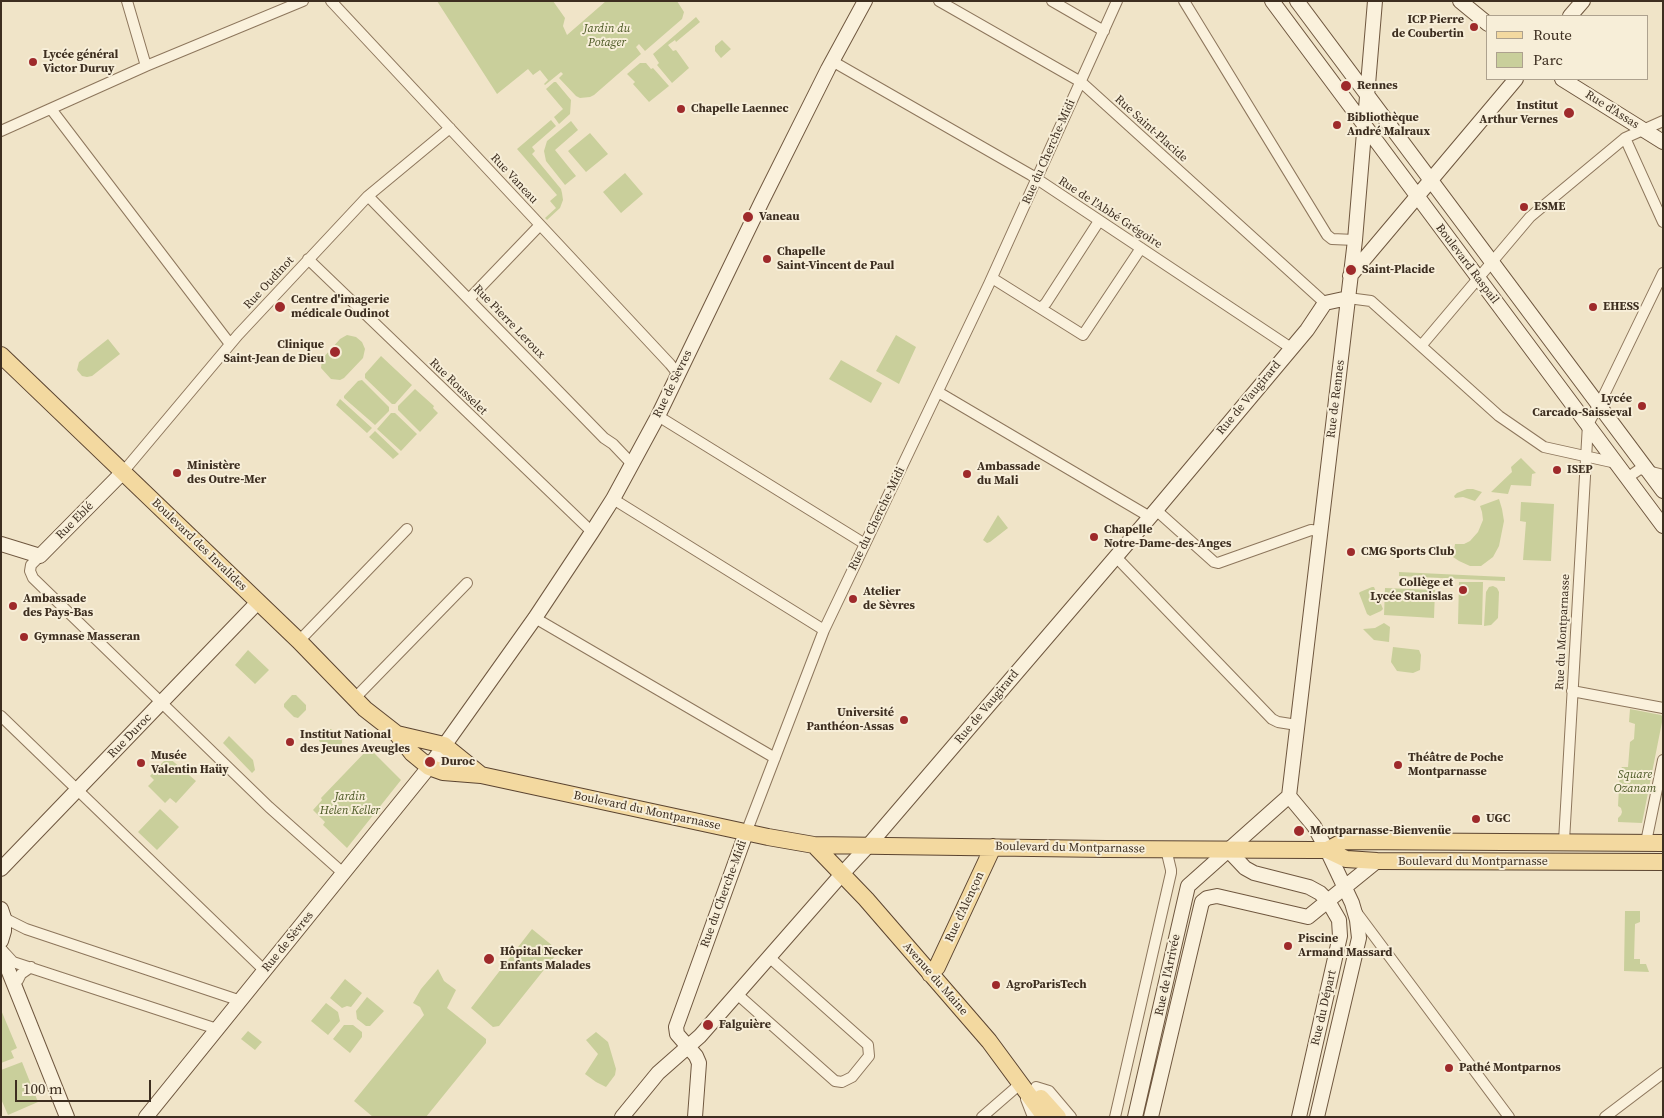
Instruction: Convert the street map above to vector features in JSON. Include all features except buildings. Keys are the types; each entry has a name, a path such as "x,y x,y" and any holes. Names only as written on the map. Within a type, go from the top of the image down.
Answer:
{"main road":[{"name":"Rue de Sèvres","path":"146,1117 429,767 535,618 592,532 613,499 658,416 762,201 864,1"},
{"name":"Boulevard Raspail","path":"1272,1 1663,526"},
{"name":"Boulevard Raspail","path":"1297,1 1663,491"},
{"name":"Rue de Rennes","path":"1289,796 1355,240 1375,1"},
{"path":"1460,1 1486,22"},
{"path":"1571,15 1582,1"},
{"path":"1350,276 1515,80"},
{"name":"Rue d'Assas","path":"1564,80 1663,142"},
{"path":"1355,240 1374,241 1381,238"},
{"path":"1325,303 1348,298"},
{"name":"Rue de Vaugirard","path":"622,1117 658,1073 700,1036 868,846 1153,514 1306,330 1325,303"},
{"name":"Boulevard des Invalides","path":"1,355 299,641 370,713 397,734 412,753 429,767"},
{"name":"Rue Eblé","path":"40,556 123,472"},
{"path":"1,544 40,556"},
{"name":"Rue Duroc","path":"1,869 258,602"},
{"name":"Boulevard des Invalides","path":"397,734 444,745"},
{"name":"Boulevard du Montparnasse","path":"444,745 481,775"},
{"name":"Boulevard du Montparnasse","path":"429,767 443,772 481,775 746,833 814,845 1327,850 1346,859 1377,861 1663,862"},
{"name":"Rue de l'Arrivée","path":"1135,1117 1188,886 1289,796"},
{"name":"Rue du Départ","path":"1289,796 1314,826 1327,850 1352,903 1359,938 1317,1117"},
{"name":"Rue du Cherche-Midi","path":"695,1117 699,1063 696,1056 676,1032 676,1024 746,833"},
{"name":"Boulevard du Montparnasse","path":"1327,850 1344,841 1663,843"},
{"name":"Boulevard du Montparnasse","path":"1562,862 1564,841"},
{"path":"814,845 842,874"},
{"name":"Rue d'Alençon","path":"934,971 993,847"},
{"path":"1228,850 1245,868 1254,873 1309,887 1320,893 1328,901 1377,861"},
{"name":"Avenue du Maine","path":"842,874 1012,1055 1026,1086 1045,1117"},
{"name":"Rue de l'Arrivée","path":"1151,1117 1202,902 1207,898 1217,896 1308,917 1328,901"},
{"name":"Rue du Départ","path":"1299,1117 1340,936 1338,920 1328,901"},
{"path":"1,941 4,930 2,914"},
{"path":"1,950 67,1117"},
{"name":"Avenue du Maine","path":"1026,1086 1041,1098 1058,1117"}],"street":[{"path":"127,1 146,66"},
{"path":"1,131 146,66 303,1"},
{"name":"Rue Vaneau","path":"331,1 678,374"},
{"name":"Rue Saint-Placide","path":"939,1 1081,82 1325,303"},
{"path":"1052,1 1104,31"},
{"name":"Rue du Cherche-Midi","path":"746,833 824,630 992,278 1117,1"},
{"path":"1184,1 1327,235 1332,239 1355,240"},
{"name":"Rue de l'Abbé Grégoire","path":"832,61 1037,179 1291,348"},
{"path":"51,109 230,344"},
{"path":"1421,346 1530,217 1625,138 1663,121"},
{"name":"Rue Oudinot","path":"123,472 230,344 308,259 368,196 450,128"},
{"path":"1625,138 1663,222"},
{"name":"Rue Pierre Leroux","path":"368,196 604,438 613,444 632,464"},
{"path":"1041,308 1099,221"},
{"path":"469,299 540,225"},
{"path":"992,278 1083,335 1141,248"},
{"name":"Rue Rousselet","path":"308,259 592,532"},
{"path":"1588,424 1663,273"},
{"path":"1348,298 1372,301 1500,416 1544,447 1616,463"},
{"path":"938,392 1153,514 1214,562 1218,563 1311,530 1320,531"},
{"path":"658,416 865,544"},
{"name":"Rue du Montparnasse","path":"1564,841 1588,424"},
{"path":"1627,478 1640,469 1663,475"},
{"path":"613,499 824,630"},
{"path":"299,641 407,529"},
{"name":"Rue Eblé","path":"40,556 32,565 30,571 33,578 161,703"},
{"path":"1115,556 1272,718 1278,722 1297,725"},
{"path":"355,698 467,583"},
{"path":"535,618 775,758"},
{"path":"1572,691 1663,708"},
{"path":"161,703 269,806 343,873"},
{"path":"1,716 265,971"},
{"path":"1646,842 1663,760"},
{"name":"Rue de l'Arrivée","path":"1115,1117 1171,874 1166,849"},
{"path":"1352,903 1361,919 1509,1117"},
{"path":"2,914 26,929 241,1001"},
{"path":"1,950 14,962 217,1029"},
{"path":"737,994 835,1081 842,1082 852,1077 869,1056 868,1045 769,958"},
{"path":"14,984 21,974 30,967"},
{"path":"1605,1117 1663,1073"},
{"path":"982,1117 1026,1086 1049,1091 1071,1117"},
{"name":"Avenue du Maine","path":"1026,1086 1033,1117"}],"green space":[{"name":"Jardin du Potager","path":"437,1 553,1 565,18 563,26 567,35 606,1 677,1 684,12 682,19 645,51 639,44 636,47 641,54 594,95 580,98 559,78 563,74 561,72 545,85 548,80 540,70 533,75 528,69 497,94"},
{"path":"696,17 700,22 676,42 675,40 668,45 673,51 676,50 689,68 672,83 657,65 659,63 653,54"},
{"path":"722,40 731,49 721,58 715,51 715,46"},
{"path":"640,63 646,63 651,69 653,68 669,86 649,102 627,74"},
{"path":"554,82 571,100 570,114 559,124 554,117 563,109 546,89"},
{"path":"551,120 556,126 532,147 535,151 532,154 561,189 562,193 563,200 560,208 547,220 545,218 556,208 550,201 557,195 517,149"},
{"path":"571,121 578,130 555,150 576,176 565,185 546,161 544,151 547,141"},
{"path":"590,133 608,154 586,172 568,151"},
{"path":"625,173 643,194 621,213 603,192"},
{"path":"347,335 356,337 362,342 365,349 363,358 344,378 340,380 331,379 321,368 322,359 340,339"},
{"path":"896,335 916,347 899,384 876,371"},
{"path":"108,339 120,354 92,376 82,376 77,370 79,362"},
{"path":"381,356 412,385 395,404 392,404 365,378 365,374"},
{"path":"841,360 882,383 871,403 829,379"},
{"path":"362,380 389,407 389,411 375,425 344,398 358,381"},
{"path":"415,389 434,406 433,408 438,413 420,432 398,410 398,406"},
{"path":"340,399 372,428 367,433 336,405"},
{"path":"391,413 395,413 417,434 401,451 377,429"},
{"path":"375,431 399,454 393,459 369,437"},
{"path":"1521,458 1536,473 1532,474 1531,486 1511,485 1508,494 1491,492 1512,472 1511,467"},
{"path":"1467,489 1482,492 1475,501 1463,497 1455,498 1454,496 1457,493"},
{"path":"1499,499 1504,521 1499,546 1493,557 1481,566 1470,566 1453,557 1455,544 1464,544 1470,541 1478,532 1483,520 1480,506"},
{"path":"1521,502 1554,504 1551,561 1523,560 1526,522 1520,521"},
{"path":"998,515 1008,528 987,543 983,540"},
{"path":"1399,572 1505,577 1505,581 1399,576"},
{"path":"1459,582 1483,582 1482,625 1458,624"},
{"path":"1493,586 1499,592 1498,618 1491,625 1484,626 1486,592 1489,587"},
{"path":"1374,587 1383,609 1370,616 1367,614 1359,593"},
{"path":"1385,588 1435,590 1434,618 1384,615"},
{"path":"1384,623 1390,627 1389,642 1374,640 1363,629 1375,628"},
{"path":"1393,647 1419,650 1421,655 1420,670 1413,673 1397,671 1391,662"},
{"path":"248,650 269,670 255,684 235,665"},
{"path":"292,695 296,695 306,705 306,710 298,718 294,717 284,707 284,704"},
{"name":"Square Ozanam","path":"1630,709 1663,717 1642,823 1618,822 1622,812 1618,806 1620,770 1622,767 1628,767 1630,742 1634,739 1635,724 1629,722"},
{"path":"327,729 331,729 342,739 342,743 334,751 330,751 319,741 319,737"},
{"path":"229,736 253,760 255,770 252,773 223,743"},
{"name":"Jardin Helen Keller","path":"369,748 401,780 347,848 323,825 325,822 313,810 322,800 321,798"},
{"path":"168,757 196,781 176,803 170,798 165,803 148,786 154,780 150,776"},
{"path":"160,809 179,827 157,850 138,832"},
{"path":"1625,911 1640,911 1640,922 1635,924 1634,959 1640,959 1640,964 1646,964 1649,972 1624,971"},
{"path":"532,929 559,951 499,1026 493,1027 471,1008"},
{"path":"438,969 444,981 456,990 447,1008 486,1039 486,1043 426,1117 373,1117 354,1101 424,1015 420,1007 413,1003 421,989"},
{"path":"345,979 362,993 351,1007 342,1008 330,998"},
{"path":"367,997 384,1011 370,1026 366,1026 357,1019 356,1011"},
{"path":"326,1003 338,1012 340,1021 328,1035 311,1021"},
{"path":"1,1010 17,1048 11,1051 14,1058 1,1063"},
{"path":"344,1025 353,1025 362,1032 362,1037 350,1053 333,1039"},
{"path":"248,1031 262,1042 255,1050 241,1039"},
{"path":"596,1032 608,1042 616,1069 615,1075 606,1087 585,1074 598,1054 586,1040"},
{"path":"22,1062 38,1102 8,1115 1,1099 1,1070"}],"place":[{"name":"ICP Pierre de Coubertin","path":"1474,27"},
{"name":"Lycée général Victor Duruy","path":"33,62"},
{"name":"Rennes","path":"1346,86"},
{"name":"Chapelle Laennec","path":"681,109"},
{"name":"Institut Arthur Vernes","path":"1569,113"},
{"name":"Bibliothèque André Malraux","path":"1337,125"},
{"name":"ESME","path":"1524,207"},
{"name":"Vaneau","path":"748,217"},
{"name":"Chapelle Saint-Vincent de Paul","path":"767,259"},
{"name":"Saint-Placide","path":"1351,270"},
{"name":"Centre d'imagerie médicale Oudinot","path":"280,307"},
{"name":"EHESS","path":"1593,307"},
{"name":"Clinique Saint-Jean de Dieu","path":"335,352"},
{"name":"Lycée Carcado-Saisseval","path":"1642,406"},
{"name":"ISEP","path":"1557,470"},
{"name":"Ministère des Outre-Mer","path":"177,473"},
{"name":"Ambassade du Mali","path":"967,474"},
{"name":"Chapelle Notre-Dame-des-Anges","path":"1094,537"},
{"name":"CMG Sports Club","path":"1351,552"},
{"name":"Collège et Lycée Stanislas","path":"1463,590"},
{"name":"Atelier de Sèvres","path":"853,599"},
{"name":"Ambassade des Pays-Bas","path":"13,606"},
{"name":"Gymnase Masseran","path":"24,637"},
{"name":"Université Panthéon-Assas","path":"904,720"},
{"name":"Institut National des Jeunes Aveugles","path":"290,742"},
{"name":"Duroc","path":"430,762"},
{"name":"Musée Valentin Haüy","path":"141,763"},
{"name":"Théâtre de Poche Montparnasse","path":"1398,765"},
{"name":"UGC","path":"1476,819"},
{"name":"Montparnasse-Bienvenüe","path":"1299,831"},
{"name":"Piscine Armand Massard","path":"1288,946"},
{"name":"Hôpital Necker Enfants Malades","path":"489,959"},
{"name":"AgroParisTech","path":"996,985"},
{"name":"Falguière","path":"708,1025"},
{"name":"Pathé Montparnos","path":"1449,1068"}]}
